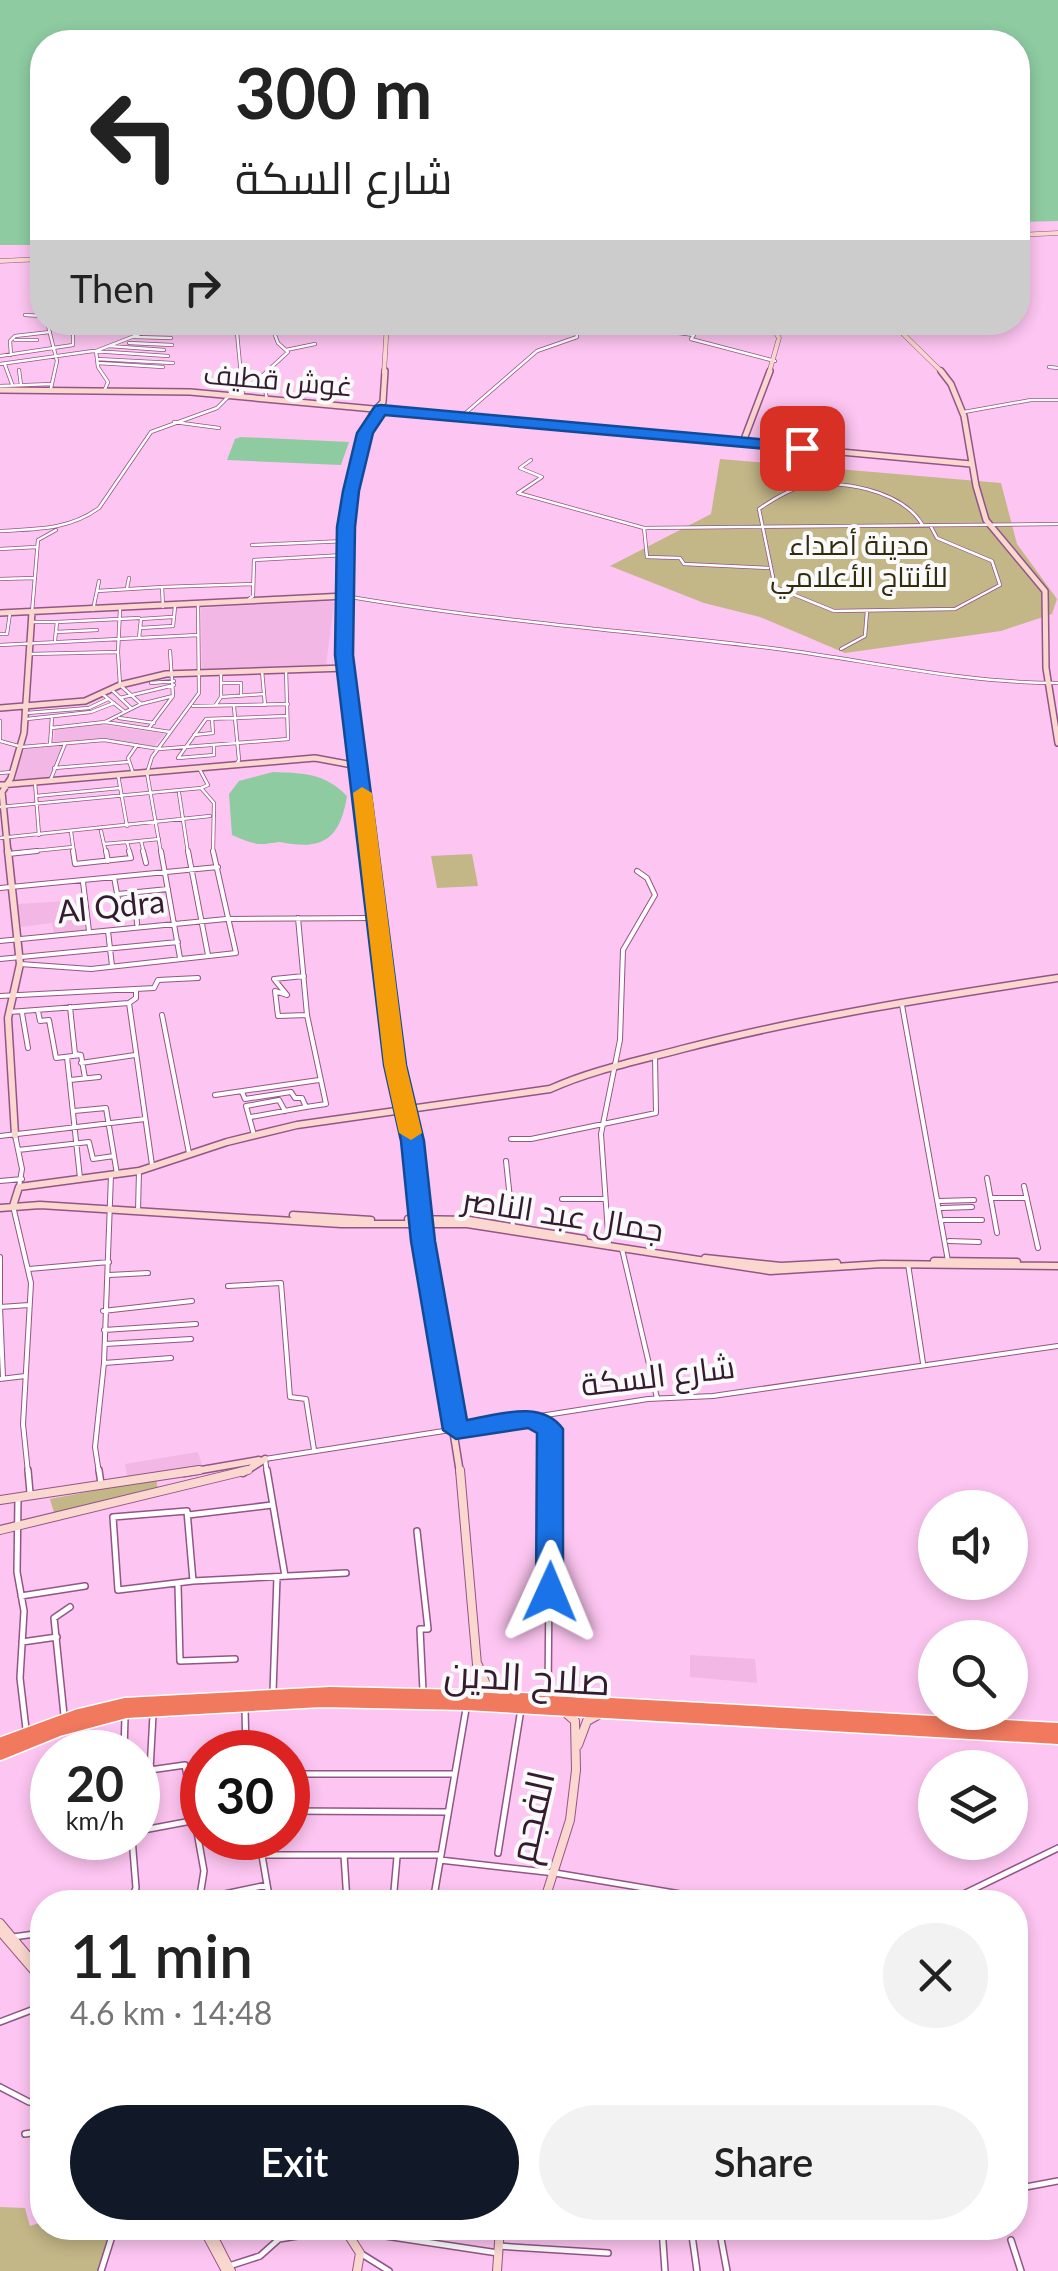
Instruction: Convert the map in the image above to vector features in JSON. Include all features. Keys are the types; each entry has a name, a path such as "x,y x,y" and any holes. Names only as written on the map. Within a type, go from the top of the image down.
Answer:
{"highway":[{"name":"صلاح الدين","path":"0,1744 65,1720 145,1702 273,1694 499,1698 609,1712 806,1718 1058,1738"},
{"name":"صلاح الدين","path":"366,1698 423,1696 521,1707 1058,1729"},
{"name":"صلاح الدين","path":"0,1754 59,1730 115,1714 329,1697"}],"main road":[{"path":"1030,234 1058,233"},
{"path":"0,261 30,260"},
{"path":"386,335 383,402 371,420 351,491 346,541 346,668 395,1065 406,1110 456,1430 477,1664 476,1686 466,1700"},
{"path":"743,442 775,361 780,345 777,335"},
{"path":"904,335 949,382 962,412 970,464 989,524 1046,591 1049,684 1058,742"},
{"name":"غوش قطيف","path":"0,388 106,388 267,398 970,464"},
{"path":"0,613 345,596"},
{"path":"10,784 22,747 27,713 32,612"},
{"path":"0,708 27,713 84,700 120,685 174,680 199,673 346,668"},
{"path":"15,1135 9,1012 20,960 3,838 1,788 10,784 326,758 358,766"},
{"path":"13,1204 20,1183 138,1171 189,1153 318,1121 534,1092 614,1066 902,1001 1058,978"},
{"name":"جمال عبد الناصر","path":"0,1207 13,1204 340,1224 422,1220 765,1265 1058,1264"},
{"name":"جمال عبد الناصر","path":"610,1245 770,1271 948,1263"},
{"name":"شارع السكة","path":"0,1500 266,1459"},
{"name":"شارع السكة","path":"0,1530 246,1472 266,1459"},
{"path":"477,1664 487,1688 499,1698"},
{"path":"552,1706 576,1721 578,1745"},
{"path":"578,1745 589,1718 609,1712"},
{"name":"الفجم","path":"547,1890 555,1873 570,1810 578,1745"},
{"path":"0,1923 4,1937 30,1964"},
{"path":"212,2240 228,2269"},
{"path":"352,2240 360,2254 357,2271"},
{"path":"496,2271 499,2240"}],"street":[{"path":"25,316 30,316"},
{"path":"15,340 15,336 30,334"},
{"path":"0,388 33,382 52,386 57,367 50,335"},
{"path":"96,351 141,335"},
{"path":"237,335 243,397"},
{"path":"267,398 268,391 261,379 287,357 277,335"},
{"path":"461,417 537,352 577,335"},
{"path":"694,335 691,339 775,361"},
{"path":"12,386 0,356 73,345 73,336"},
{"path":"135,338 171,338"},
{"path":"11,355 10,341 37,340"},
{"path":"125,342 172,345"},
{"path":"286,350 315,344"},
{"path":"104,346 164,350"},
{"path":"96,351 108,382 106,388"},
{"path":"2,364 96,351 168,356"},
{"path":"97,361 172,364"},
{"path":"97,361 163,367"},
{"path":"1049,367 1058,368"},
{"path":"19,370 21,385"},
{"path":"32,612 38,540 96,510 148,435 217,408 228,397"},
{"path":"962,412 1031,400 1058,400"},
{"path":"174,422 218,428"},
{"path":"531,460 520,468 542,477 518,493 644,528 1058,524"},
{"path":"922,525 915,510 859,488 808,486 761,507 774,586 831,611 958,609 1000,585 992,561 937,538 930,525"},
{"path":"0,531 65,526"},
{"path":"644,528 647,557 680,558 684,564 723,568 770,568"},
{"path":"252,545 346,541"},
{"path":"0,549 36,547"},
{"path":"240,603 252,596 254,560 346,555"},
{"path":"0,590 0,580 34,578"},
{"path":"127,588 129,578"},
{"path":"93,610 99,581"},
{"path":"97,591 253,584"},
{"path":"162,588 164,607"},
{"path":"345,596 992,680 1058,685"},
{"path":"180,958 147,772 170,732 199,694 198,606"},
{"path":"140,628 173,626 175,607"},
{"path":"120,609 120,685 141,704"},
{"path":"841,649 865,636 867,611"},
{"path":"0,634 7,634 10,612"},
{"path":"32,622 174,617"},
{"path":"139,638 141,619"},
{"path":"97,620 98,640"},
{"path":"55,642 57,622"},
{"path":"0,624 8,624"},
{"path":"56,632 97,630"},
{"path":"0,645 198,636"},
{"path":"149,728 173,696 170,650"},
{"path":"29,654 118,652"},
{"path":"262,670 265,705"},
{"path":"0,721 0,740 22,747 104,740 160,749 288,738 286,670"},
{"path":"214,707 221,697 221,672"},
{"path":"151,683 174,680"},
{"path":"120,698 174,680"},
{"path":"222,684 241,683 241,696"},
{"path":"111,688 131,708"},
{"path":"101,693 125,712"},
{"path":"221,697 264,694"},
{"path":"105,722 141,704 173,696"},
{"path":"27,713 88,708 108,698"},
{"path":"27,713 52,717 114,704"},
{"path":"191,706 288,704"},
{"path":"234,707 239,760 236,765"},
{"path":"214,746 214,754 178,758 206,719 287,716"},
{"path":"50,745 52,717"},
{"path":"115,717 154,723"},
{"path":"194,735 213,734 212,718"},
{"path":"51,728 105,722 170,732"},
{"path":"50,781 66,744"},
{"path":"128,762 137,745"},
{"path":"54,768 128,762"},
{"path":"128,762 134,773"},
{"path":"2,806 208,786 199,768"},
{"path":"0,773 12,772"},
{"path":"118,775 127,826"},
{"path":"35,782 39,835"},
{"path":"36,796 120,788"},
{"path":"0,959 91,969 236,953 226,918 210,816 214,803 201,788"},
{"path":"179,791 181,820 208,955"},
{"path":"3,838 210,816"},
{"path":"100,829 108,860"},
{"path":"71,832 75,864 130,858 128,842"},
{"path":"104,844 159,839"},
{"path":"141,841 146,863"},
{"path":"8,854 73,848"},
{"path":"0,888 218,867"},
{"path":"610,1245 604,1122 623,1000 624,950 655,894 647,878 637,871"},
{"path":"114,877 120,910 136,908"},
{"path":"83,880 89,932"},
{"path":"116,894 168,889"},
{"path":"134,892 137,926"},
{"name":"Al Qdra","path":"0,941 226,918 379,917"},
{"path":"249,1118 326,1104 306,1015 298,918"},
{"path":"108,930 112,966"},
{"path":"20,960 178,942"},
{"path":"304,976 274,978 288,996 275,992 278,1016 306,1015"},
{"path":"0,996 154,988 158,980 198,978"},
{"path":"9,1012 129,1003 136,998 136,989"},
{"path":"64,994 84,1078"},
{"path":"902,1001 944,1220 948,1263"},
{"path":"129,1003 152,1166"},
{"path":"38,1011 40,1021 50,1020 56,1058 80,1056"},
{"path":"22,1012 28,1048"},
{"path":"162,1015 189,1153"},
{"path":"81,1063 134,1055"},
{"path":"511,1139 531,1139 656,1113 655,1056"},
{"path":"67,1057 80,1178"},
{"path":"0,1073 10,1071"},
{"path":"70,1080 99,1077"},
{"path":"215,1095 319,1080"},
{"path":"242,1092 245,1099 290,1092 302,1098 306,1107"},
{"path":"254,1135 246,1106 279,1100 285,1111"},
{"path":"73,1111 106,1108 114,1156 104,1364 95,1447 102,1487"},
{"path":"0,1136 145,1120"},
{"path":"0,1182 20,1183 15,1135"},
{"path":"18,1150 90,1142 94,1159 114,1156"},
{"path":"506,1160 513,1229"},
{"path":"138,1171 138,1212"},
{"path":"987,1178 997,1233"},
{"path":"1024,1186 1038,1248"},
{"path":"992,1198 1027,1198"},
{"path":"562,1200 605,1199"},
{"path":"939,1204 974,1200"},
{"path":"13,1204 29,1269 23,1424 30,1498"},
{"path":"939,1204 972,1208"},
{"path":"944,1220 982,1220"},
{"path":"946,1241 979,1242"},
{"path":"622,1249 657,1398"},
{"path":"0,1257 2,1378 26,1376"},
{"path":"29,1269 110,1262"},
{"path":"908,1264 923,1364"},
{"path":"108,1275 148,1273"},
{"path":"228,1286 281,1282 290,1397 306,1399 314,1452"},
{"path":"104,1310 192,1301"},
{"path":"0,1306 29,1305"},
{"path":"104,1330 196,1324"},
{"path":"105,1344 191,1339"},
{"name":"شارع السكة","path":"266,1459 657,1398 713,1396 1058,1346"},
{"path":"104,1364 171,1358"},
{"path":"532,1418 550,1429 552,1706"},
{"path":"266,1459 281,1577 273,1694"},
{"path":"18,1499 16,1572 21,1596 22,1712 27,1734"},
{"path":"188,1515 273,1505"},
{"path":"193,1581 187,1511 114,1517 118,1590 193,1581 346,1573"},
{"path":"416,1531 428,1629 420,1629 423,1696"},
{"path":"178,1584 180,1661 235,1659"},
{"path":"21,1596 85,1586"},
{"path":"65,1720 54,1618 70,1608"},
{"path":"22,1642 58,1637"},
{"path":"435,1890 466,1700"},
{"path":"245,1704 246,1730"},
{"path":"498,1853 521,1707"},
{"path":"153,1710 150,1770 180,1766"},
{"path":"125,1713 125,1730"},
{"path":"310,1774 454,1774"},
{"path":"310,1811 448,1812"},
{"path":"972,1890 1058,1848"},
{"path":"310,1855 440,1857 656,1890"},
{"path":"344,1855 346,1890"},
{"path":"394,1890 398,1855"},
{"path":"134,1860 135,1890"},
{"path":"201,1890 202,1860"},
{"path":"263,1860 268,1890"},
{"path":"246,1890 267,1885"},
{"path":"4,1937 30,1934"},
{"path":"0,2022 30,2011"},
{"path":"0,2087 30,2102"},
{"path":"26,2134 30,2133"},
{"path":"1028,2187 1058,2181"},
{"path":"100,2271 111,2240"},
{"path":"228,2269 260,2256 278,2240"},
{"path":"422,2240 498,2250 608,2252"},
{"path":"663,2240 665,2271"},
{"path":"692,2240 696,2271"},
{"path":"722,2240 728,2271"},
{"path":"1011,2240 1021,2271"},
{"path":"360,2254 389,2271"}],"shaded area":[{"path":"0,0 1058,0 1058,221 1030,222 1030,30 30,30 30,245 0,245"},
{"path":"235,439 349,442 341,465 227,460"},
{"path":"334,603 326,665 202,669 201,608"},
{"path":"101,723 165,734 154,746 103,739 53,742 55,729"},
{"path":"62,746 49,779 16,781 15,772 25,748"},
{"path":"273,772 322,779 347,796 340,823 327,839 308,845 260,844 232,835 229,794 239,781"},
{"path":"81,900 85,931 54,934 52,923 21,927 18,904"},
{"path":"198,1452 203,1468 128,1481 125,1464"},
{"path":"690,1655 755,1659 757,1683 690,1677"}],"green space":[{"name":"مدينة أصداء للأنتاج الأعلامي","path":"720,459 1001,483 1017,544 1057,599 1052,614 1001,631 845,653 760,617 704,603 610,566 711,514"},
{"path":"472,854 478,886 437,888 431,856"},
{"path":"156,1479 158,1490 55,1516 50,1499"},
{"path":"0,2207 25,2208 30,2240 110,2240 98,2271 0,2271"}],"slow traffic":[{"path":"362,793 395,1065 411,1133"}],"route":[{"path":"550,1592 550,1429 532,1418 456,1430 423,1241 412,1141 395,1065 344,655 348,504 365,433 381,410 802,448"}]}
